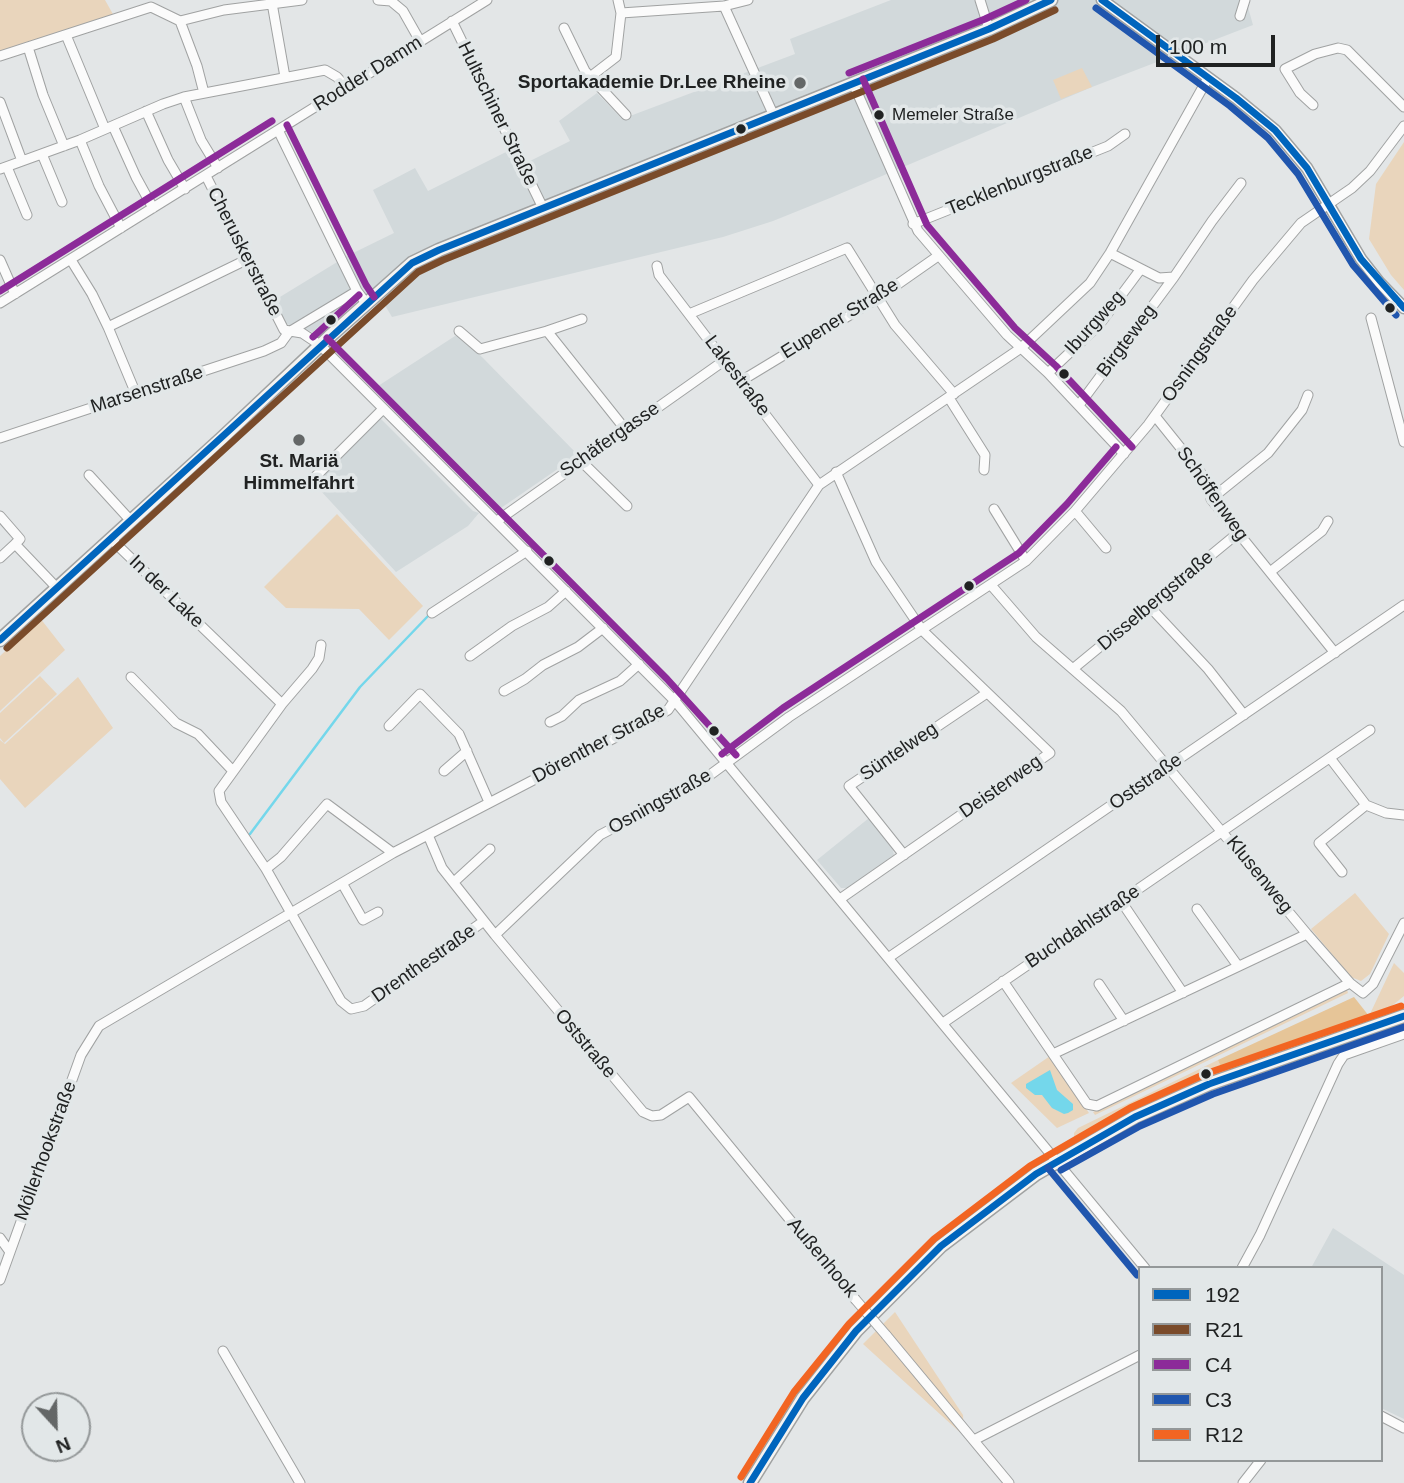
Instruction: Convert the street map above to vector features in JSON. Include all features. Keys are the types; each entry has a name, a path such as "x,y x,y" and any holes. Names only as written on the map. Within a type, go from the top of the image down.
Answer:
{"main road":[{"path":"0,640 412,263 989,29 1051,0"},
{"path":"750,1483 803,1398 856,1331 909,1276 951,1238 1056,1161 1135,1117 1209,1084 1404,1016"}],"street":[{"path":"0,56 151,7 180,21 224,10 302,0"},
{"path":"378,0 391,1 403,12 420,41"},
{"name":"Rodder Damm","path":"0,303 487,0"},
{"path":"590,77 616,57 621,13 618,0"},
{"path":"621,13 724,6 748,0"},
{"path":"980,0 989,29"},
{"path":"1101,0 1275,130 1307,168 1362,259 1404,308"},
{"path":"1240,16 1245,0"},
{"path":"272,3 285,77"},
{"path":"724,6 774,116"},
{"path":"180,21 204,93"},
{"name":"Hultschiner Straße","path":"452,21 543,208"},
{"path":"564,28 590,77 625,115"},
{"path":"66,35 109,128 153,208"},
{"path":"27,47 64,146"},
{"path":"1314,105 1292,83 1285,69 1315,54 1338,48 1348,50 1404,107"},
{"path":"27,215 3,168 184,97 325,70 337,77 347,88"},
{"name":"Dörenther Straße","path":"99,1026 393,853 659,716 676,701 819,485 1021,348 1090,283 1110,253 1208,78"},
{"path":"853,83 913,224 1007,335 1048,373 1125,454"},
{"path":"184,97 201,140 218,168"},
{"path":"0,102 22,161"},
{"path":"146,111 168,160 185,188"},
{"name":"Osningstraße","path":"495,935 600,835 699,783 789,717 1026,561 1125,454 1253,281 1301,223 1352,188 1370,171 1404,126"},
{"path":"278,130 357,291 366,303"},
{"name":"Tecklenburgstraße","path":"913,224 1108,146 1125,134"},
{"path":"80,140 99,186 121,228"},
{"path":"42,154 62,202"},
{"name":"Cheruskerstraße","path":"206,176 284,330 302,333 320,345"},
{"name":"Birgteweg","path":"1079,405 1241,183"},
{"path":"689,314 847,248 895,324 951,396 985,455 984,470"},
{"path":"1110,253 1158,278 1174,277"},
{"name":"Eupener Straße","path":"741,381 878,298 938,256"},
{"path":"108,327 248,259"},
{"path":"0,260 15,294"},
{"path":"71,260 108,327 136,394"},
{"name":"Lakestraße","path":"657,266 659,275 819,485"},
{"name":"Iburgweg","path":"1048,373 1099,325 1140,270"},
{"name":"Marsenstraße","path":"0,438 264,351 281,343 289,332 357,291"},
{"path":"1371,318 1404,442"},
{"path":"460,331 480,349 582,319"},
{"path":"547,331 625,429"},
{"path":"320,345 676,701 1143,1266"},
{"name":"Schäfergasse","path":"496,521 725,360"},
{"path":"1211,499 1268,453 1302,410 1308,395"},
{"path":"310,482 383,409"},
{"name":"Schöffenweg","path":"1155,415 1208,482 1211,499 1335,653"},
{"path":"581,461 626,506"},
{"path":"836,472 876,562 922,630"},
{"path":"89,475 131,521"},
{"path":"994,509 1026,561"},
{"path":"1075,511 1106,548"},
{"path":"0,516 20,539 0,558"},
{"path":"1270,572 1322,531 1328,521"},
{"name":"Disselbergstraße","path":"1074,668 1238,533"},
{"name":"In der Lake","path":"111,539 282,704"},
{"path":"15,544 57,588"},
{"path":"432,613 527,551"},
{"name":"Klusenweg","path":"991,585 1036,637 1121,711 1350,983"},
{"path":"470,656 512,625 548,607 566,591"},
{"path":"1149,606 1208,669 1244,715"},
{"name":"Oststraße","path":"888,958 1404,606"},
{"path":"504,691 543,665 578,647 603,628"},
{"name":"Deisterweg","path":"840,899 1050,753 922,630"},
{"path":"290,913 267,869 221,802 219,791 282,704 312,669 319,658 321,645"},
{"path":"550,722 562,716 579,701 620,681 639,664"},
{"path":"131,677 176,723 198,734 232,770"},
{"name":"Süntelweg","path":"904,855 849,786 987,693"},
{"path":"389,726 420,694 460,734 489,802"},
{"name":"Buchdahlstraße","path":"943,1023 1370,730"},
{"path":"444,771 467,751"},
{"path":"1330,758 1366,805 1386,813 1404,815"},
{"path":"267,869 281,857 327,804 393,853"},
{"path":"1342,872 1319,843 1366,805"},
{"name":"Drenthestraße","path":"428,835 442,867 495,935"},
{"path":"454,882 490,849"},
{"path":"342,883 363,920 377,912"},
{"path":"1121,901 1183,993"},
{"path":"1197,909 1238,966"},
{"name":"Drenthestraße","path":"290,913 341,1001 351,1009 364,1006 484,921"},
{"path":"1003,981 1087,1104 1097,1106 1350,983 1363,993 1373,984 1404,923"},
{"path":"1053,1054 1307,934"},
{"name":"Oststraße","path":"495,935 643,1112 652,1116 661,1115 689,1097"},
{"path":"1099,985 1124,1021"},
{"name":"Möllerhookstraße","path":"0,1280 81,1055 99,1026"},
{"path":"1243,1266 1344,1055 1404,1034"},
{"name":"Außenhook","path":"689,1097 1009,1483"},
{"path":"0,1238 10,1252"},
{"path":"223,1351 300,1483"},
{"path":"974,1440 1138,1356"},
{"path":"1383,1417 1404,1428"},
{"path":"1243,1483 1259,1462"}],"shaded area":[{"path":"0,0 105,0 114,16 0,54"},
{"path":"891,0 1246,0 1253,25 1092,87 773,221 723,237 392,317 383,302 351,298 313,332 286,324 275,300 347,256 394,233 373,190 415,168 428,191 508,151 528,162 570,141 559,121 597,93 622,119 795,54 790,39"},
{"path":"1082,68 1092,87 1061,99 1053,80"},
{"path":"1404,142 1404,290 1391,275 1369,239 1376,184"},
{"path":"455,336 461,337 483,358 578,455 501,508 492,505 375,388"},
{"path":"380,418 473,511 479,513 468,526 396,572 319,489 325,484 324,473"},
{"path":"337,514 423,606 389,640 359,609 286,608 264,587"},
{"path":"40,618 65,650 0,711 0,656"},
{"path":"40,676 57,694 4,743 0,738 0,713"},
{"path":"78,677 113,728 25,808 0,779 0,740 5,744"},
{"path":"869,818 892,847 894,855 848,888 841,888 817,860"},
{"path":"1355,893 1389,934 1370,974 1361,981 1351,977 1311,929"},
{"path":"1394,963 1404,973 1404,996 1388,1009 1369,1016"},
{"path":"1347,990 1348,993 1095,1115 1093,1112"},
{"path":"1354,997 1369,1016 1223,1073 1218,1060"},
{"path":"1050,1056 1089,1113 1057,1128 1011,1083"},
{"path":"1218,1060 1223,1073 1154,1100 1076,1141 1074,1138 1078,1128"},
{"path":"1333,1228 1404,1275 1404,1419 1383,1409 1383,1266 1312,1266"},
{"path":"895,1312 963,1415 964,1436 863,1344"}],"water":[{"path":"1050,1070 1057,1090 1073,1104 1073,1110 1068,1113 1064,1114 1052,1108 1042,1095 1035,1095 1026,1088 1026,1084"}],"waterway":[{"path":"250,834 360,687 428,616"}],"transit line":[{"name":"C4","path":"849,73 1026,0"},
{"name":"192","path":"0,640 412,263 989,29 1051,0"},
{"name":"192","path":"1102,0 1236,98 1275,130 1307,168 1361,259 1404,308"},
{"name":"C3","path":"1096,8 1230,106 1268,138 1298,174 1353,265 1396,315"},
{"name":"R21","path":"7,648 418,272 993,39 1055,10"},
{"name":"C4","path":"863,79 927,225 1015,328 1056,366 1132,447"},
{"name":"C4","path":"0,291 272,121"},
{"name":"C4","path":"287,125 374,297"},
{"name":"C4","path":"313,337 359,295"},
{"name":"C4","path":"327,338 667,679 736,755"},
{"name":"C4","path":"722,754 783,708 1019,553 1067,504 1116,447"},
{"name":"R12","path":"741,1477 794,1392 849,1324 934,1239 1030,1166 1130,1108 1205,1074 1401,1006"},
{"name":"192","path":"750,1483 803,1398 856,1331 941,1246 1036,1174 1135,1117 1209,1084 1404,1016"},
{"name":"C3","path":"1061,1170 1140,1126 1213,1094 1404,1027"},
{"name":"C3","path":"1048,1168 1137,1275"}],"place":[{"name":"Sportakademie Dr.Lee Rheine","path":"800,83"},
{"name":"Memeler Straße","path":"879,115"},
{"name":"St. Mariä Himmelfahrt","path":"299,440"}]}
